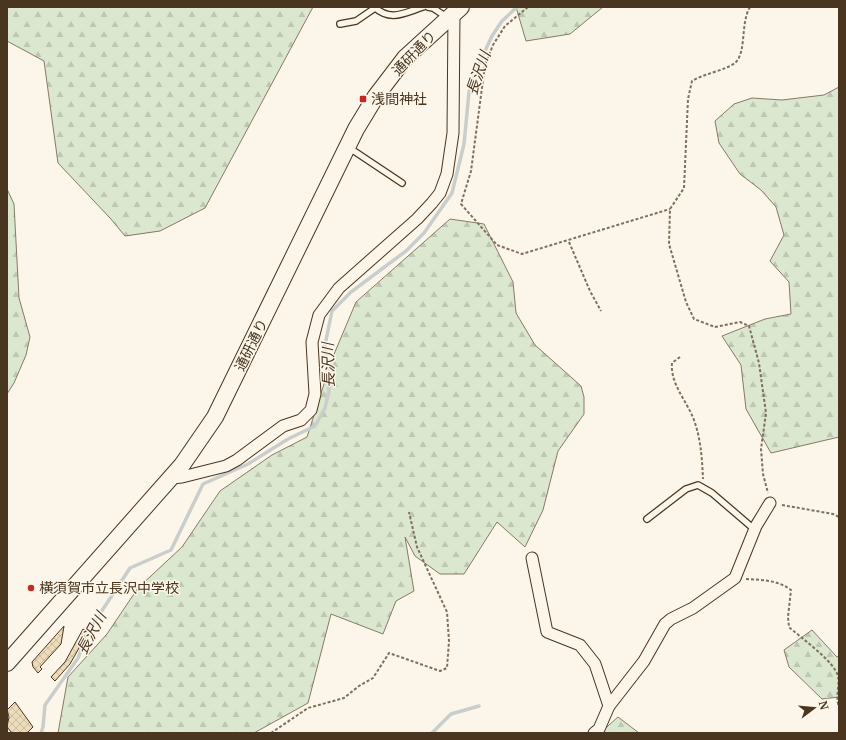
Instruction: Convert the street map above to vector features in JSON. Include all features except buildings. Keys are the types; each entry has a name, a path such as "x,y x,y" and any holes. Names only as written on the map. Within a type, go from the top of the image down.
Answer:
{"street":[{"name":"通研通り","path":"7,662 182,465 215,417 348,147 376,96 405,58 454,13"},
{"path":"171,478 182,477 226,466 237,460 283,426 301,420 311,410 315,394 312,342 319,315 339,288 417,219 432,203 440,193 447,174 453,133 454,13"},
{"path":"594,733 599,729 609,706 644,661 665,624 671,619 693,608 735,578 754,529 770,503"},
{"path":"532,558 547,632 580,645 594,664 609,706"}],"lane":[{"path":"340,24 356,20 374,7 380,13 391,17 423,7"},
{"path":"428,7 454,13"},
{"path":"348,147 402,183"},
{"path":"647,519 686,488 698,484 712,493 754,529"}],"path":[{"path":"528,7 506,26 493,45 485,65 471,171 461,204 497,245 522,254 569,241 670,209"},
{"path":"750,7 745,14 742,31 742,53 734,63 692,81 688,99 684,188 670,209 669,244 686,302 694,319 715,326 740,322 749,326 759,363 766,412 761,449 763,474 770,503 833,514 839,517"},
{"path":"569,241 590,291 601,311"},
{"path":"680,357 672,363 671,372 694,419 701,443 704,488"},
{"path":"271,733 308,708 344,698 358,686 373,678 389,653 440,670 446,668 450,641 446,612 417,547 409,512"},
{"path":"735,578 772,581 784,585 791,590 788,617 789,627 804,642 832,664 838,676 836,693 839,707"}],"green space":[{"path":"7,7 313,7 205,208 160,231 125,236 58,163 44,61 7,41"},
{"path":"516,7 603,7 570,34 526,41"},
{"path":"839,87 839,437 771,453 746,409 741,365 722,336 765,319 791,314 789,282 770,261 784,235 776,207 761,190 740,174 719,143 715,121 734,104 752,98 782,100 824,95"},
{"path":"7,189 14,204 19,298 30,337 26,355 14,383 7,394"},
{"path":"450,219 484,224 513,282 516,313 535,345 581,386 584,397 584,414 558,451 543,510 525,547 497,522 464,574 440,574 415,556 405,537 414,591 396,601 383,634 331,614 308,703 254,733 58,733 68,677 107,634 138,588 182,547 220,491 272,455 307,437 332,359 356,302"},
{"path":"812,630 837,657 839,656 839,697 822,699 789,667 784,650"},
{"path":"618,717 639,733 600,733"}],"waterway":[{"name":"長沢川","path":"41,733 45,705 78,658 90,629 130,568 171,550 203,484 248,464 288,439 315,426 325,408 329,391 325,345 332,311 351,292 406,251 424,233 452,193 464,144 469,92 477,68 492,36 502,21 517,7"},
{"path":"432,733 451,714 479,706"}],"place":[{"name":"浅間神社","path":"363,99"},
{"name":"横須賀市立長沢中学校","path":"31,588"}]}
